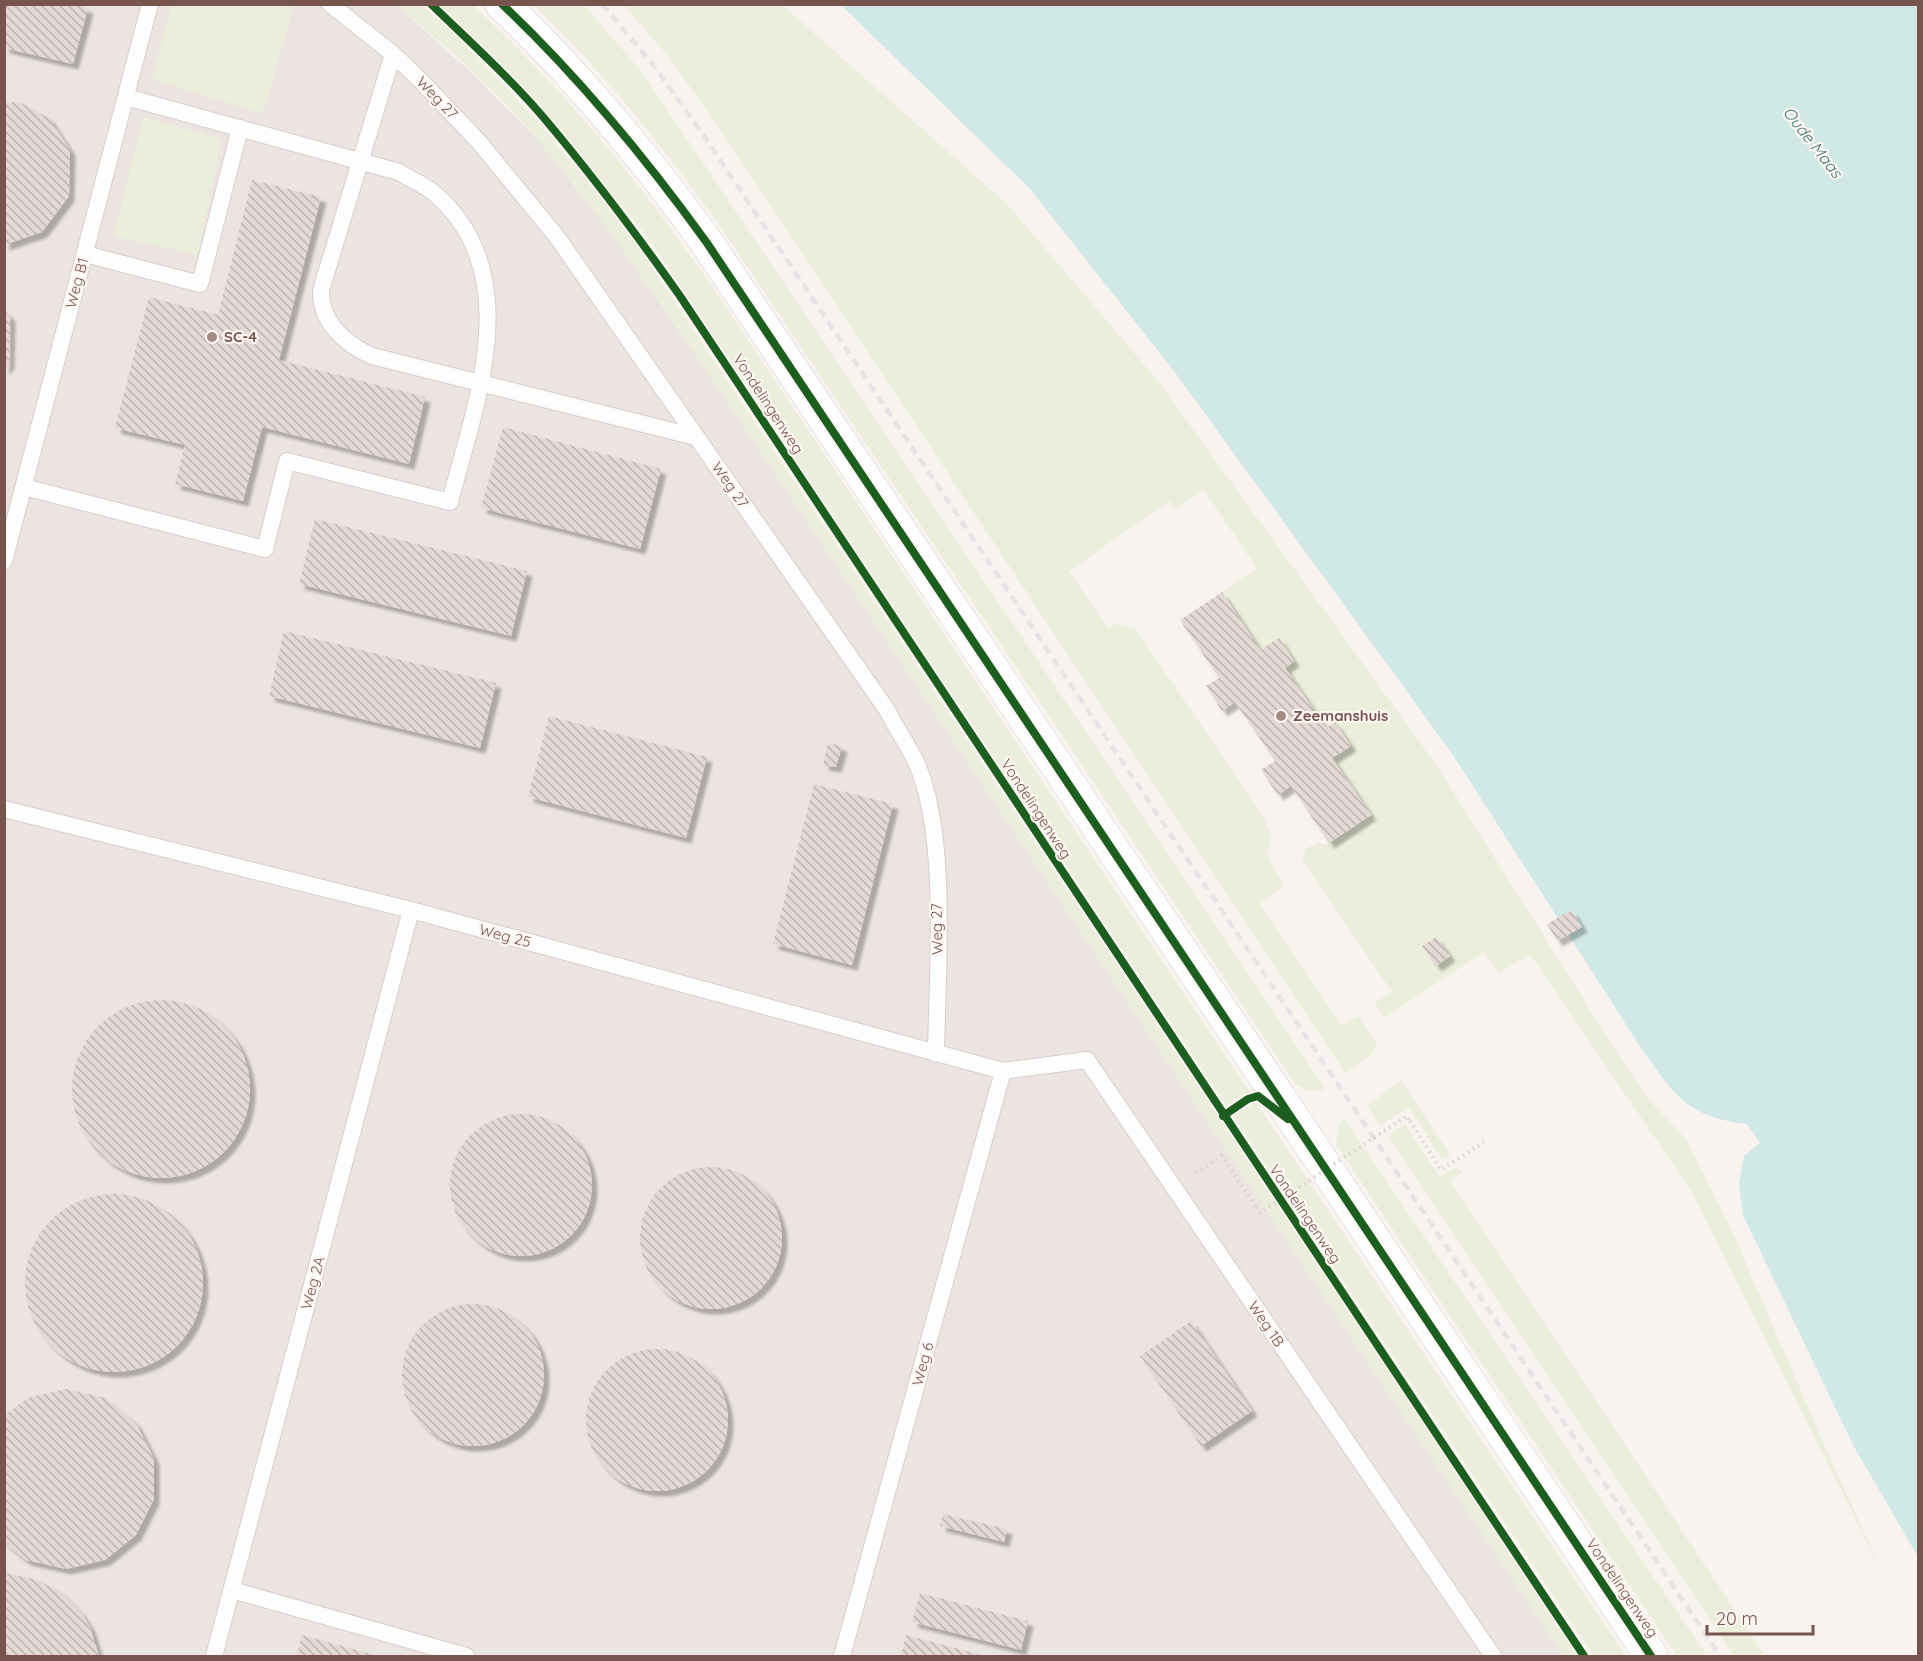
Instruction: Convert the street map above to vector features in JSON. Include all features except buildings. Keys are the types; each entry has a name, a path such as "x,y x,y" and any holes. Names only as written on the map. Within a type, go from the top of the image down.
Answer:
{"street":[{"name":"Vondelingenweg","path":"502,4 589,92 669,190 707,243 1651,1656"}],"lane":[{"name":"Weg B1","path":"4,561 150,4"},
{"name":"Weg 27","path":"330,4 393,54 479,142 557,237 887,711 917,764 931,810 936,855 938,938 936,1054"},
{"path":"393,54 362,162 321,290 321,305 327,318 345,340 372,356 696,437"},
{"path":"24,488 265,549 287,461 450,502 487,354 487,300 477,254 460,222 434,193 399,172 126,97"},
{"path":"84,254 200,284 240,128"},
{"name":"Weg 25","path":"4,809 411,910 1003,1071"},
{"name":"Weg 2A","path":"214,1656 411,910"},
{"name":"Weg 1B","path":"1003,1071 1087,1060 1493,1656"},
{"name":"Weg 6","path":"842,1656 1003,1071"},
{"path":"232,1590 466,1656"}],"path":[{"path":"1204,1168 1222,1156 1260,1213 1407,1116 1441,1170 1484,1142"}],"shaded area":[{"path":"5,5 397,5 476,77 540,142 613,235 710,376 1564,1656 5,1656"}],"green space":[{"path":"171,5 294,5 263,114 152,79"},
{"path":"397,5 422,5 481,61 536,120 638,247 1578,1656 1564,1656 710,376 628,258 586,200 525,125 472,71"},
{"path":"440,5 473,5 577,112 668,225 726,307 1250,1092 1226,1105 649,239 525,88"},
{"path":"533,5 584,5 642,72 1325,1088 1310,1091 1296,1085 725,233 635,114 586,58"},
{"path":"624,5 782,5 1008,205 1158,381 1437,766 1621,1059 1650,1101 1686,1139 1728,1222 1830,1458 1887,1582 1693,1194 1530,954 1499,973 1484,952 1384,1018 1374,1004 1392,992 1302,859 1306,848 1320,843 1324,845 1329,843 1371,815 1332,758 1350,746 1334,721 1326,728 1285,668 1295,663 1279,639 1260,650 1222,592 1257,569 1204,490 1175,509 1169,501 1069,571 1108,629 1115,624 1135,628 1263,816 1271,834 1267,856 1284,886 1259,903 1342,1026 1358,1016 1377,1045 1373,1053 1345,1073 721,131 668,56"},
{"path":"143,117 222,139 198,255 113,236"},
{"path":"1401,1080 1450,1155 1442,1160 1409,1107 1380,1126 1367,1106"},
{"path":"1256,1102 1626,1656 1594,1656 1233,1116"},
{"path":"1345,1119 1707,1656 1677,1656 1336,1144 1339,1123"},
{"path":"1405,1124 1440,1177 1457,1167 1462,1173 1450,1181 1765,1656 1734,1656 1388,1136"}],"water":[{"name":"Oude Maas","path":"841,5 1918,5 1918,1557 1853,1445 1743,1215 1739,1183 1744,1156 1760,1143 1747,1124 1727,1121 1697,1110 1685,1102 1665,1081 1643,1051 1453,755 1174,371 1030,189"}],"railway":[{"path":"602,4 654,66 704,136 1720,1656"}],"cycle path":[{"path":"431,4 503,74 544,118 614,206 680,296 1584,1656"},
{"path":"502,4 558,60 610,119 707,243 1651,1656"},
{"path":"1223,1116 1248,1099 1258,1096 1288,1119"}],"place":[{"name":"SC-4","path":"212,337"},
{"name":"Zeemanshuis","path":"1281,716"}]}
